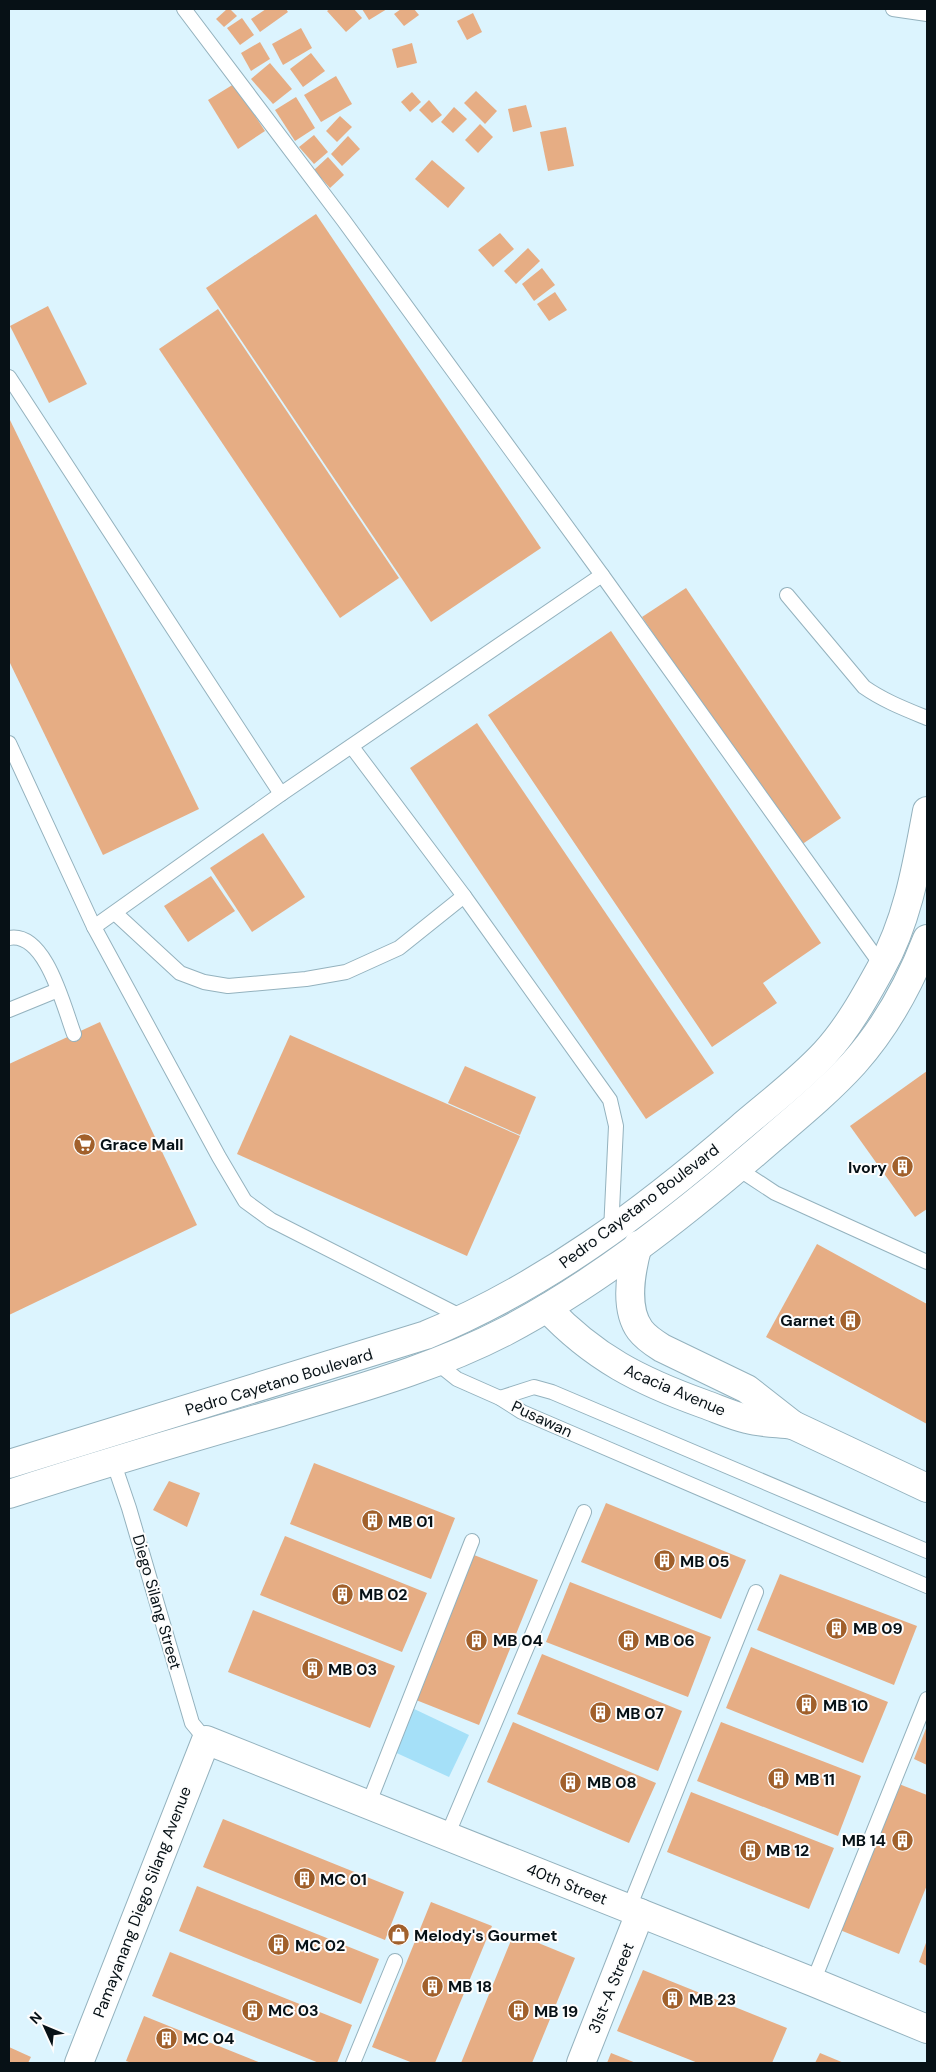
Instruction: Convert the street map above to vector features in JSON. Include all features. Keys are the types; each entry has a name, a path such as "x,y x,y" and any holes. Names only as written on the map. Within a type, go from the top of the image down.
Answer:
{"main road":[{"name":"Pedro Cayetano Boulevard","path":"9,1464 384,1350 466,1319 559,1267 611,1231 690,1172 805,1072 840,1035 882,966 903,918 912,886 927,811"},
{"name":"Pedro Cayetano Boulevard","path":"9,1494 113,1461 373,1385 437,1363 504,1332 546,1308 638,1245 737,1168 840,1078 856,1060 893,1008 908,981 927,939"},
{"name":"Acacia Avenue","path":"638,1245 634,1260 631,1299 634,1316 640,1330 650,1340 662,1348 747,1389 793,1425 927,1488"},
{"name":"Acacia Avenue","path":"546,1308 569,1331 591,1348 634,1375 684,1397 747,1419 793,1425"},
{"name":"40th Street","path":"206,1740 813,1982 927,2030"},
{"name":"Pamayanang Diego Silang Avenue","path":"79,2063 206,1740"},
{"name":"31st-A Street","path":"581,2063 635,1911"}],"lane":[{"path":"184,9 344,221 602,575 882,966"},
{"path":"892,9 927,14"},
{"path":"9,378 281,794"},
{"path":"94,927 281,794 602,575"},
{"path":"787,595 864,687 878,698 927,718"},
{"path":"9,743 94,927 219,1157 246,1201 271,1220 466,1319"},
{"path":"352,747 464,896 610,1100 616,1126 611,1231"},
{"path":"115,912 180,973 204,982 228,986 306,979 346,972 398,948 464,896"},
{"path":"9,938 15,937 35,947 48,964 74,1034"},
{"path":"9,1010 58,990"},
{"path":"737,1168 775,1193 927,1262"},
{"path":"437,1363 457,1379 500,1398"},
{"name":"Pusawan","path":"500,1398 534,1386 552,1392 927,1551"},
{"name":"Pusawan","path":"500,1398 522,1412 927,1586"},
{"name":"Diego Silang Street","path":"113,1461 129,1508 192,1723 206,1740"},
{"path":"447,1836 584,1512"},
{"path":"368,1805 472,1542"},
{"path":"635,1911 756,1592"},
{"path":"813,1982 927,1700"},
{"path":"354,2063 395,1961"}],"shaded area":[{"path":"410,1707 469,1735 449,1777 390,1750"}],"building":[{"path":"227,9 230,9 237,16 224,27 216,19"},
{"path":"266,9 286,9 288,12 260,32 251,19"},
{"path":"330,9 354,9 362,18 346,32 327,11"},
{"path":"362,9 387,9 369,20"},
{"path":"401,9 414,9 419,15 404,26 394,14"},
{"path":"473,13 482,32 467,40 457,21"},
{"path":"242,18 254,35 240,45 227,28"},
{"path":"301,28 312,48 283,65 272,44"},
{"path":"260,42 270,59 251,71 241,53"},
{"path":"412,43 417,63 397,68 392,49"},
{"path":"311,53 325,71 303,87 290,69"},
{"path":"270,63 292,89 273,104 251,79"},
{"path":"336,76 352,104 321,122 304,95"},
{"path":"234,84 265,131 238,149 208,100"},
{"path":"476,91 497,111 485,124 464,103"},
{"path":"412,92 421,102 410,112 401,102"},
{"path":"296,97 315,128 295,141 275,110"},
{"path":"429,100 442,115 432,123 419,110"},
{"path":"526,105 532,127 513,132 508,109"},
{"path":"454,107 467,119 453,133 441,122"},
{"path":"340,116 352,127 337,142 326,131"},
{"path":"480,124 493,137 478,153 465,140"},
{"path":"566,127 574,166 548,171 540,132"},
{"path":"314,135 328,152 314,164 299,147"},
{"path":"348,136 360,149 342,166 331,154"},
{"path":"328,157 344,175 330,188 314,170"},
{"path":"432,160 465,188 448,208 415,179"},
{"path":"316,214 541,548 431,622 206,288"},
{"path":"500,233 514,249 493,267 478,250"},
{"path":"528,248 540,261 516,284 504,271"},
{"path":"542,268 555,285 534,301 522,284"},
{"path":"555,292 567,310 549,321 537,304"},
{"path":"48,306 87,384 49,403 10,326"},
{"path":"218,309 399,578 340,618 159,349"},
{"path":"9,418 199,809 103,855 9,661"},
{"path":"686,588 841,818 798,847 642,617"},
{"path":"611,631 821,943 763,983 777,1003 712,1047 488,715"},
{"path":"477,723 714,1073 646,1119 410,768"},
{"path":"263,833 305,897 252,932 210,868"},
{"path":"211,876 235,911 188,942 164,906"},
{"name":"Grace Mall","path":"100,1022 197,1225 9,1315 9,1064"},
{"path":"290,1035 520,1136 467,1256 237,1154"},
{"path":"465,1066 536,1097 520,1135 448,1103"},
{"name":"Ivory","path":"927,1071 927,1209 915,1217 850,1126"},
{"name":"Garnet","path":"817,1244 927,1304 927,1424 766,1337"},
{"name":"MB 01","path":"314,1463 455,1518 431,1579 290,1524"},
{"path":"169,1481 200,1493 187,1527 153,1510"},
{"name":"MB 05","path":"606,1503 746,1560 721,1619 581,1562"},
{"name":"MB 02","path":"285,1536 427,1593 402,1652 260,1595"},
{"name":"MB 04","path":"474,1555 538,1580 479,1725 416,1700"},
{"name":"MB 09","path":"780,1574 917,1626 894,1685 757,1630"},
{"name":"MB 06","path":"570,1582 711,1637 688,1697 546,1642"},
{"name":"MB 03","path":"253,1610 395,1666 370,1728 228,1672"},
{"name":"MB 10","path":"751,1647 888,1702 863,1763 726,1708"},
{"name":"MB 07","path":"542,1654 682,1711 658,1771 517,1714"},
{"name":"MB 08","path":"513,1722 656,1783 629,1843 487,1782"},
{"name":"MB 11","path":"721,1722 861,1776 838,1836 697,1781"},
{"path":"927,1726 927,1765 914,1759"},
{"name":"MB 14","path":"899,1784 927,1795 927,1885 899,1954 840,1930"},
{"name":"MB 12","path":"691,1792 834,1848 809,1909 667,1852"},
{"name":"MC 01","path":"223,1819 404,1892 385,1940 203,1867"},
{"name":"MC 02","path":"197,1886 379,1959 361,2004 179,1931"},
{"name":"MB 18","path":"431,1902 492,1926 435,2063 413,2063 372,2047"},
{"name":"MB 19","path":"514,1933 575,1958 532,2063 461,2063"},
{"path":"927,1940 927,1966 919,1962"},
{"name":"MC 03","path":"170,1952 352,2025 337,2063 319,2063 152,1996"},
{"name":"MB 23","path":"643,1970 787,2028 772,2063 698,2063 617,2031"},
{"name":"MC 04","path":"144,2016 261,2063 132,2063 126,2061"},
{"path":"9,2047 31,2057 28,2063 9,2063"},
{"path":"611,2053 636,2063 607,2063"},
{"path":"820,2053 844,2063 815,2063"}],"place":[{"name":"Grace Mall","path":"84,1144"},
{"name":"Ivory","path":"903,1167"},
{"name":"Garnet","path":"851,1320"},
{"name":"MB 01","path":"372,1521"},
{"name":"MB 05","path":"664,1561"},
{"name":"MB 02","path":"343,1594"},
{"name":"MB 09","path":"837,1628"},
{"name":"MB 04","path":"477,1640"},
{"name":"MB 06","path":"629,1640"},
{"name":"MB 03","path":"312,1669"},
{"name":"MB 10","path":"807,1705"},
{"name":"MB 07","path":"600,1713"},
{"name":"MB 11","path":"779,1779"},
{"name":"MB 08","path":"571,1782"},
{"name":"MB 14","path":"902,1840"},
{"name":"MB 12","path":"750,1850"},
{"name":"MC 01","path":"304,1879"},
{"name":"Melody's Gourmet","path":"398,1935"},
{"name":"MC 02","path":"279,1945"},
{"name":"MB 18","path":"432,1986"},
{"name":"MB 23","path":"673,1999"},
{"name":"MC 03","path":"252,2010"},
{"name":"MB 19","path":"518,2011"},
{"name":"MC 04","path":"167,2038"}]}
